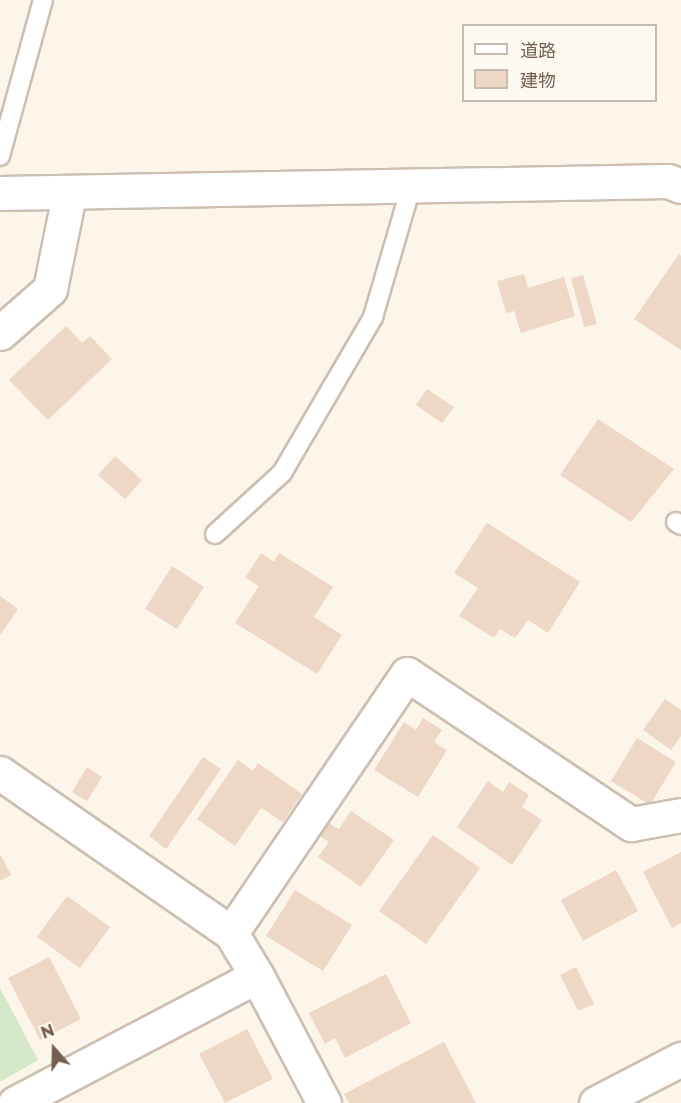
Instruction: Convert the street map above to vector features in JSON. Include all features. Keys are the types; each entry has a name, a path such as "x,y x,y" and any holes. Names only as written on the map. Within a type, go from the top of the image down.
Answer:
{"street":[{"path":"0,193 69,195 668,181 681,186"},
{"path":"0,333 50,289 69,195"},
{"path":"231,933 407,674 631,824 681,815"},
{"path":"0,773 231,933 324,1103"},
{"path":"15,1103 256,976"},
{"path":"596,1103 681,1059"}],"lane":[{"path":"0,156 43,0"},
{"path":"215,534 282,473 373,317 411,187"}],"green space":[{"path":"0,988 38,1060 0,1082"}],"building":[{"path":"679,254 681,256 681,350 634,319"},
{"path":"524,274 528,288 564,277 575,316 521,333 514,311 506,313 497,281"},
{"path":"583,275 597,324 584,327 571,278"},
{"path":"66,326 82,343 90,336 112,359 48,420 9,380"},
{"path":"427,389 454,407 442,423 416,405"},
{"path":"598,419 674,469 631,522 560,475"},
{"path":"115,456 142,480 125,499 98,475"},
{"path":"487,523 580,582 548,633 528,620 515,638 500,629 494,638 459,616 478,588 454,573"},
{"path":"261,553 274,562 279,553 333,587 314,617 342,635 317,674 235,623 259,586 245,578"},
{"path":"172,566 204,587 177,629 145,609"},
{"path":"0,596 18,609 0,635"},
{"path":"665,699 681,710 681,736 671,750 643,730"},
{"path":"423,718 442,730 434,742 447,750 418,797 374,770 404,722 416,730"},
{"path":"637,738 676,762 650,805 611,781"},
{"path":"203,757 221,769 166,849 149,836"},
{"path":"238,760 253,771 258,763 302,794 283,822 261,808 235,846 197,819"},
{"path":"87,767 102,777 87,801 72,792"},
{"path":"488,781 503,792 509,782 529,795 522,807 542,820 512,865 457,827"},
{"path":"351,811 394,840 361,887 318,857 329,842 318,835 327,822 339,829"},
{"path":"433,835 480,868 426,944 379,911"},
{"path":"681,852 681,923 672,928 643,872"},
{"path":"0,854 11,875 0,881"},
{"path":"616,870 638,911 583,941 561,900"},
{"path":"295,890 352,925 323,971 266,936"},
{"path":"67,896 110,927 80,968 37,937"},
{"path":"49,957 81,1019 40,1040 8,978"},
{"path":"576,967 594,1004 578,1011 560,975"},
{"path":"386,974 411,1023 345,1058 335,1038 325,1044 309,1013"},
{"path":"247,1029 273,1079 225,1103 199,1054"},
{"path":"444,1042 476,1103 349,1103 344,1094"}]}
